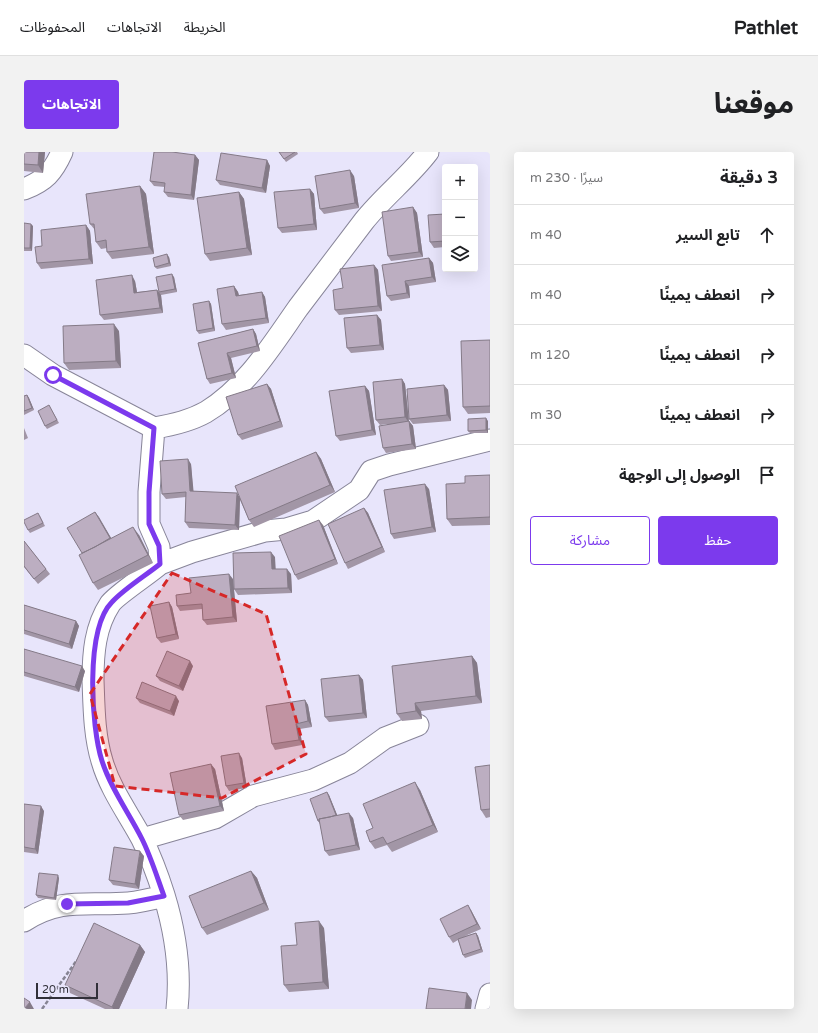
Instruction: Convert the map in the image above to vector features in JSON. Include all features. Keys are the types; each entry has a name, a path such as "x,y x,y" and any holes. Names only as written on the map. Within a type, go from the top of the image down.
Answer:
{"street":[{"path":"24,189 44,179 55,167 62,152"},
{"path":"24,355 53,375 154,428 184,422 206,412 224,399 260,361 366,219 418,165 428,152"},
{"path":"154,428 149,485 149,524 159,546 160,564"},
{"path":"183,1004 174,939 164,896 142,839 111,783 102,761 96,737 93,656 100,621 111,602 160,564 192,552 265,531 286,529 313,521 359,490 371,471 389,465 490,440"},
{"path":"142,839 215,818 253,796 313,780 350,763 385,738 418,725"},
{"path":"24,921 50,907 67,904 128,903 164,896"},
{"path":"486,1009 490,994"}],"path":[{"path":"42,1009 78,959"}],"highlighted area":[{"path":"172,573 266,614 306,754 222,798 115,786 90,694"}],"building":[{"path":"24,152 39,152 38,165 24,164"},
{"path":"154,152 172,152 195,155 191,195 164,192 165,183 150,181"},
{"path":"279,152 295,152 284,159"},
{"path":"221,153 267,160 262,188 216,180"},
{"path":"350,170 355,203 320,209 315,176"},
{"path":"140,186 149,247 107,252 106,240 96,242 94,224 90,224 86,194"},
{"path":"310,189 314,224 278,228 274,192"},
{"path":"239,192 247,248 205,254 197,198"},
{"path":"413,207 419,252 388,256 382,212"},
{"path":"442,214 442,241 430,242 428,215"},
{"path":"24,223 31,224 30,248 24,248"},
{"path":"86,225 89,259 37,263 35,247 42,246 41,230"},
{"path":"167,254 169,263 155,267 153,258"},
{"path":"429,258 432,277 405,281 407,293 387,296 382,265"},
{"path":"374,265 378,306 335,310 333,290 343,288 340,269"},
{"path":"172,274 175,289 159,292 156,277"},
{"path":"132,275 134,293 157,290 160,308 100,315 96,280"},
{"path":"234,286 236,296 262,292 266,318 222,324 217,289"},
{"path":"209,301 213,328 197,331 193,304"},
{"path":"377,315 380,345 347,348 344,318"},
{"path":"114,324 116,361 64,363 63,326"},
{"path":"253,329 257,346 227,353 232,373 207,379 198,343"},
{"path":"490,340 490,406 463,407 461,341"},
{"path":"402,379 405,417 376,420 373,382"},
{"path":"267,384 280,421 238,435 226,397"},
{"path":"444,385 447,415 409,419 407,389"},
{"path":"365,386 372,430 336,436 329,391"},
{"path":"27,395 32,408 24,411 24,396"},
{"path":"49,405 57,420 45,426 38,411"},
{"path":"486,418 486,430 468,431 468,419"},
{"path":"409,421 412,444 383,448 379,426"},
{"path":"316,452 330,485 249,520 235,486"},
{"path":"188,459 190,491 237,493 235,525 185,522 186,492 162,494 160,461"},
{"path":"490,475 490,517 447,519 446,484 465,483 465,476"},
{"path":"425,484 432,527 391,534 384,490"},
{"path":"364,508 382,547 345,563 328,524"},
{"path":"95,512 110,538 82,553 67,528"},
{"path":"38,513 43,523 28,530 24,520"},
{"path":"319,520 335,559 295,575 279,536"},
{"path":"133,527 148,555 93,583 79,555"},
{"path":"24,541 46,569 34,579 24,566"},
{"path":"271,552 272,569 287,569 288,588 234,589 233,553"},
{"path":"229,574 233,617 203,620 202,604 177,606 176,595 191,593 189,578"},
{"path":"169,602 176,634 157,638 150,606"},
{"path":"24,605 76,621 69,644 24,630"},
{"path":"24,649 82,666 75,687 24,672"},
{"path":"167,651 190,661 179,686 156,676"},
{"path":"472,656 476,696 415,703 416,711 397,714 392,666"},
{"path":"359,675 363,713 325,717 321,679"},
{"path":"142,682 176,696 170,711 136,698"},
{"path":"305,700 308,721 296,724 299,740 272,744 266,706"},
{"path":"239,753 244,783 226,786 221,756"},
{"path":"211,764 220,806 179,815 170,773"},
{"path":"490,765 490,809 481,810 475,767"},
{"path":"415,782 433,825 387,844 383,837 370,842 366,831 373,828 363,804"},
{"path":"327,792 336,815 319,819 318,821 310,799"},
{"path":"24,804 41,806 35,849 24,847"},
{"path":"349,813 356,845 325,851 319,819"},
{"path":"114,847 140,851 135,884 109,880"},
{"path":"251,871 264,903 202,928 189,896"},
{"path":"39,873 58,875 54,898 36,895"},
{"path":"468,905 477,924 449,937 440,919"},
{"path":"319,921 323,982 284,985 281,946 297,945 295,923"},
{"path":"94,923 140,945 112,1007 65,985"},
{"path":"476,933 481,949 463,955 458,939"},
{"path":"429,988 467,993 465,1009 426,1009"},
{"path":"24,998 30,1002 24,1009"}],"route":[{"path":"53,375 154,428 149,492 149,524 159,546 160,564 111,602 100,621 93,656 96,737 102,761 111,783 142,839 164,896 128,903 67,904"}]}
